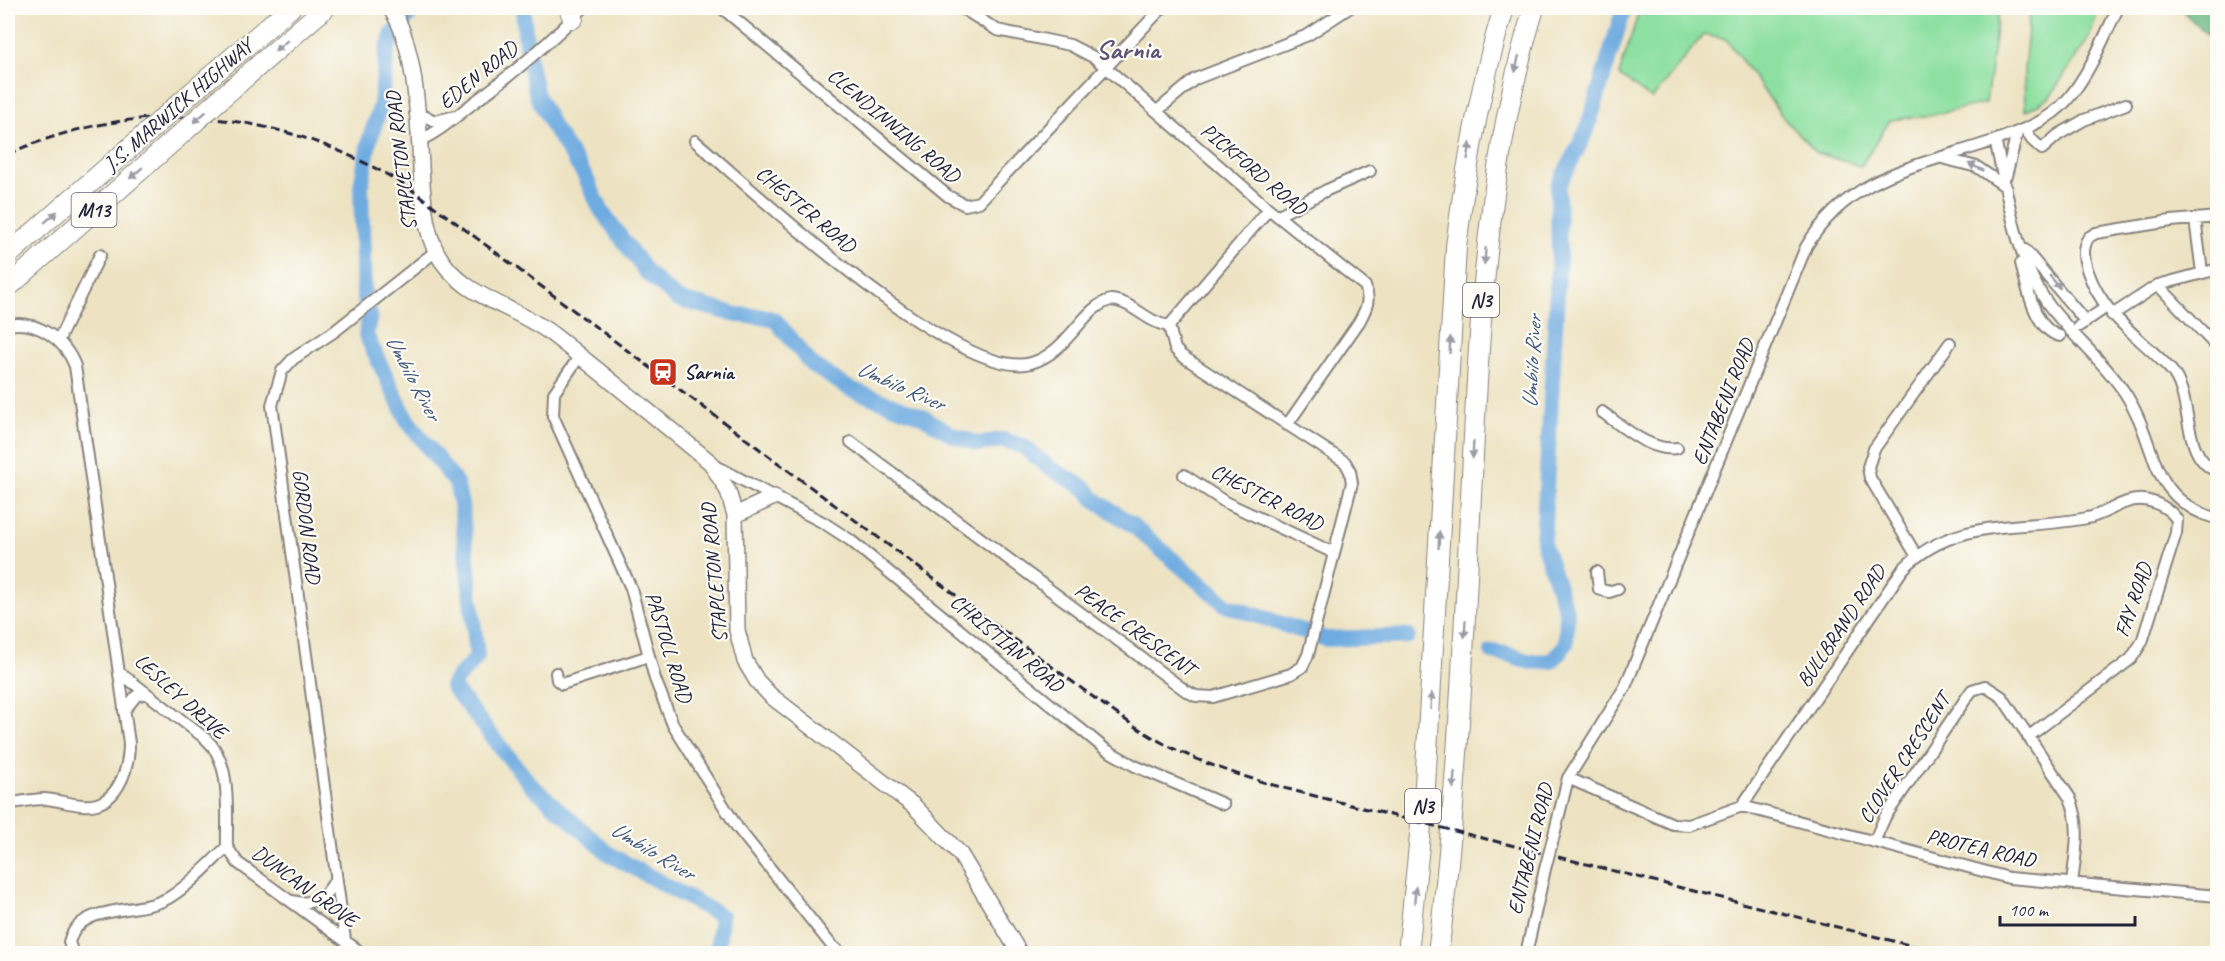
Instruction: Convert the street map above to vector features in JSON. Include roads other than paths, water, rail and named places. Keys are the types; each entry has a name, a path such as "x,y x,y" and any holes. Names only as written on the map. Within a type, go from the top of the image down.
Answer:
{"highway":[{"name":"J.S. MARWICK HIGHWAY","path":"8,255 290,8"},
{"name":"J.S. MARWICK HIGHWAY","path":"8,287 326,8"},
{"name":"N3","path":"1408,954 1425,786 1458,235 1477,109 1504,8"},
{"name":"N3","path":"1438,954 1463,659 1485,252 1504,120 1534,8"}],"main road":[{"name":"STAPLETON ROAD","path":"392,11 405,37 419,141 424,205 436,251 448,268 471,290 543,328 711,464 728,491 735,516 737,630 740,648 749,669 771,696 934,824 960,854 1020,954"},
{"path":"735,516 774,497"}],"street":[{"name":"CLENDINNING ROAD","path":"722,8 948,196 965,205 979,202 1162,8"},
{"name":"PICKFORD ROAD","path":"962,8 997,30 1080,49 1105,66 1273,213 1358,279 1369,295 1368,305 1287,425"},
{"path":"1157,111 1195,79 1324,26 1349,8"},
{"name":"ENTABENI ROAD","path":"1526,954 1568,778 1624,687 1806,247 1818,228 1852,194 1883,178 2021,131 2043,120 2066,101 2084,76 2118,8"},
{"name":"EDEN ROAD","path":"419,141 433,134 542,48 575,11"},
{"path":"2006,184 2021,131 2042,149 2058,135 2084,120 2126,104"},
{"path":"415,112 435,121 458,115"},
{"path":"1995,140 2021,245 2029,269 2047,303 2125,393 2136,412 2162,480 2172,494 2187,506 2217,519"},
{"name":"CHESTER ROAD","path":"695,141 893,306 932,331 983,356 1016,365 1030,363 1051,354 1105,301 1117,300 1148,320 1169,326"},
{"path":"1941,158 1977,167 2006,184"},
{"path":"1287,425 1182,356 1175,349 1169,326 1273,213 1370,171"},
{"path":"2217,217 2096,233 2089,237 2084,250 2086,265 2094,288 2109,312 2174,375 2184,396 2196,450 2206,465 2217,472"},
{"path":"2195,219 2202,272"},
{"path":"2021,245 2045,270 2082,324 2158,285 2217,269"},
{"path":"2021,245 2025,276 2038,315 2045,328 2060,336"},
{"name":"GORDON ROAD","path":"345,940 272,405 282,371 292,359 355,315 436,251"},
{"path":"8,325 27,327 59,339 100,255"},
{"path":"2158,285 2217,348"},
{"name":"LESLEY DRIVE","path":"59,339 68,349 75,366 119,672 206,739 219,756 223,776 227,847"},
{"path":"1916,555 1875,489 1868,467 1874,449 1950,343"},
{"name":"PASTOLL ROAD","path":"579,357 554,393 553,416 631,588 655,680 673,725 737,827 826,939 842,954"},
{"path":"1602,412 1650,443 1669,449 1677,448"},
{"name":"PEACE CRESCENT","path":"851,442 1186,691 1196,696 1213,697 1297,672 1308,655 1352,483 1350,471 1345,462 1287,425"},
{"name":"CHRISTIAN ROAD","path":"711,464 824,523 868,553 1105,749 1135,766 1223,804"},
{"name":"CHESTER ROAD","path":"1184,474 1225,502 1334,553"},
{"name":"BULLBRAND ROAD","path":"1742,806 1898,576 1916,555 1930,547 1978,529 2089,518 2134,500 2144,500 2169,510 2177,520 2176,533"},
{"name":"FAY ROAD","path":"2028,737 2121,669 2131,659 2142,642 2176,533"},
{"path":"1597,572 1599,589 1609,592 1618,589"},
{"path":"556,674 557,680 562,684 649,656"},
{"path":"8,804 42,799 84,806 98,804 117,789 129,761 119,672"},
{"name":"CLOVER CRESCENT","path":"1874,842 1885,817 1972,690 1985,686 1997,692 2070,798 2078,825 2072,884"},
{"path":"124,711 136,696 146,693"},
{"path":"1568,778 1673,824 1696,823 1742,806"},
{"name":"PROTEA ROAD","path":"1742,806 2009,878 2217,896"},
{"path":"73,954 69,942 80,921 93,916 162,902 184,887 227,847"},
{"name":"DUNCAN GROVE","path":"227,847 238,863 363,954"},
{"path":"289,900 308,903 317,900 324,896 335,880"}],"waterway":[{"name":"Umbilo River","path":"415,8 393,34 387,50 381,104 369,142 361,186 364,297 370,315 366,335 407,420 456,483 461,504 477,656 452,686 530,784 609,854 721,916 717,954"},
{"name":"Umbilo River","path":"523,8 526,45 537,96 553,127 585,176 601,210 646,272 677,299 738,315 767,317 776,321 812,365 850,389 922,416 953,435 978,444 1002,440 1023,446 1047,466 1086,489 1094,499 1131,524 1226,605 1326,639 1408,636"},
{"name":"Umbilo River","path":"1492,652 1511,655 1530,662 1552,661 1566,644 1567,614 1543,543 1559,255 1558,186 1587,130 1624,8"}],"railway":[{"path":"8,154 59,135 110,123 161,118 212,119 262,126 312,140 361,161 408,187 1048,664 1132,724 1178,751 1232,772 1288,789 1945,954"}],"place":[{"name":"Sarnia","path":"663,372"}],"district":[{"name":"Sarnia","path":"1128,49"}]}
